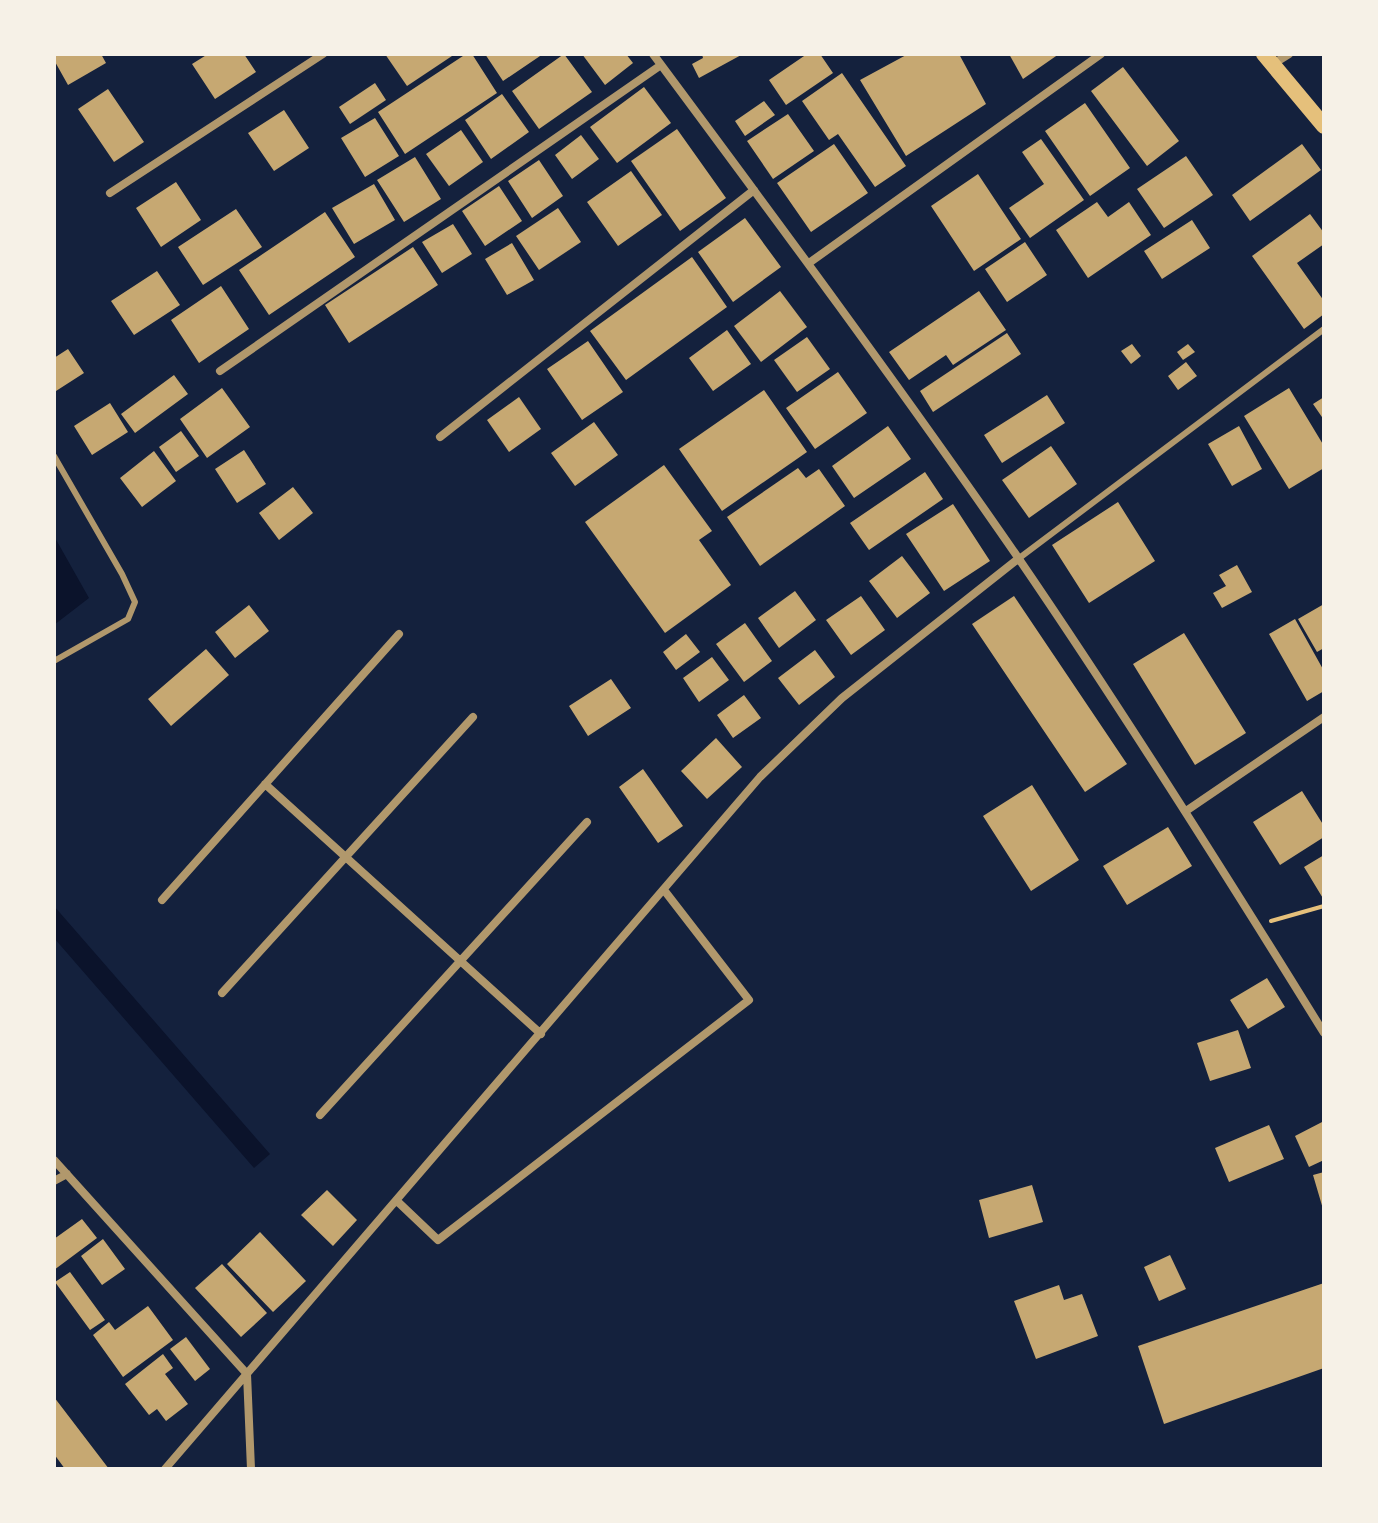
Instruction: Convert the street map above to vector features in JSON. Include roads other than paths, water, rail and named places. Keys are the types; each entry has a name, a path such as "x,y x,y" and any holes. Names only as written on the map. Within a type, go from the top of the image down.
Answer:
{"main road":[{"path":"1268,59 1324,126"}],"street":[{"path":"110,193 323,54"},
{"path":"653,54 809,263 1018,559 1186,811 1324,1033"},
{"path":"809,263 1101,54"},
{"path":"1268,59 1289,54"},
{"path":"220,371 661,65"},
{"path":"440,437 754,190"},
{"path":"165,1469 760,777 842,698 1018,559"},
{"path":"162,900 399,634"},
{"path":"222,993 473,717"},
{"path":"1186,811 1324,717"},
{"path":"265,784 541,1034"},
{"path":"320,1115 587,822"},
{"path":"397,1201 438,1240 749,1000 664,890"},
{"path":"54,1160 247,1374 251,1469"},
{"path":"54,1181 67,1174"}],"lane":[{"path":"1018,559 1324,329"},
{"path":"54,456 135,602 128,619 54,661"}],"water":[{"path":"54,536 89,598 54,625"},
{"path":"54,906 270,1154 254,1168 54,938"}]}
